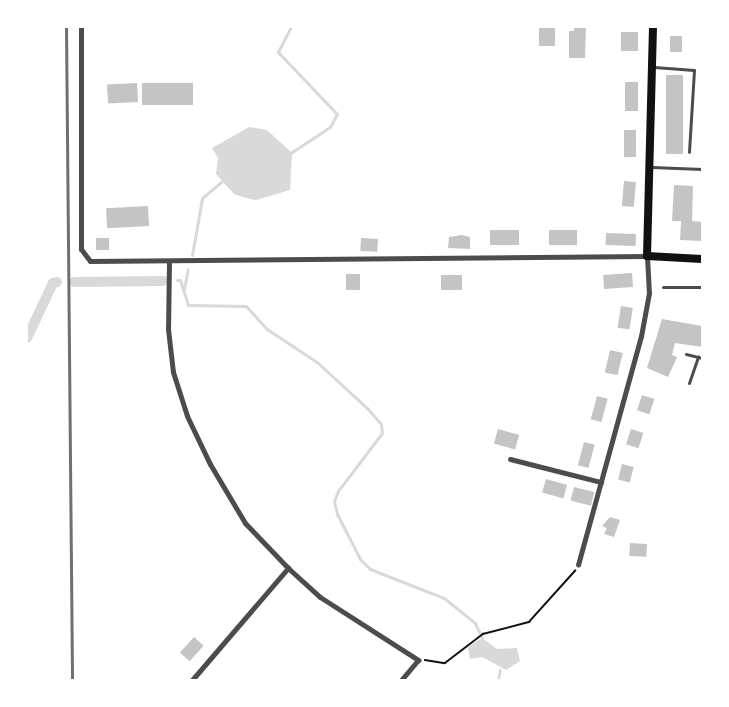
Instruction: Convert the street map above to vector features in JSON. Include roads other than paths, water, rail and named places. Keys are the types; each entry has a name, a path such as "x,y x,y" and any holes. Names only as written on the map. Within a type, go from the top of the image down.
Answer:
{"main road":[{"path":"653,27 647,256 702,259"}],"street":[{"path":"81,27 81,249 90,261 647,256 649,292 641,336 578,564"},
{"path":"169,261 168,329 173,372 187,416 245,523 288,568 320,597 418,660 400,680"},
{"path":"510,459 601,482"},
{"path":"192,680 288,568"}],"lane":[{"path":"652,67 694,70 688,152"},
{"path":"650,167 702,169"},
{"path":"663,287 702,287"},
{"path":"686,354 700,358 689,383"}],"waterway":[{"path":"289,154 330,127 337,114 278,52 291,27"},
{"path":"192,255 202,198 222,181"},
{"path":"184,289 188,269"},
{"path":"177,280 180,280 188,305 246,306 267,329 318,363 381,424 382,433 338,491 334,501 337,514 360,559 370,569 444,598 475,623 482,638"},
{"path":"74,282 163,281"},
{"path":"27,338 53,283 57,282"},
{"path":"498,680 500,670"}],"railway":[{"path":"66,27 72,680"}]}
